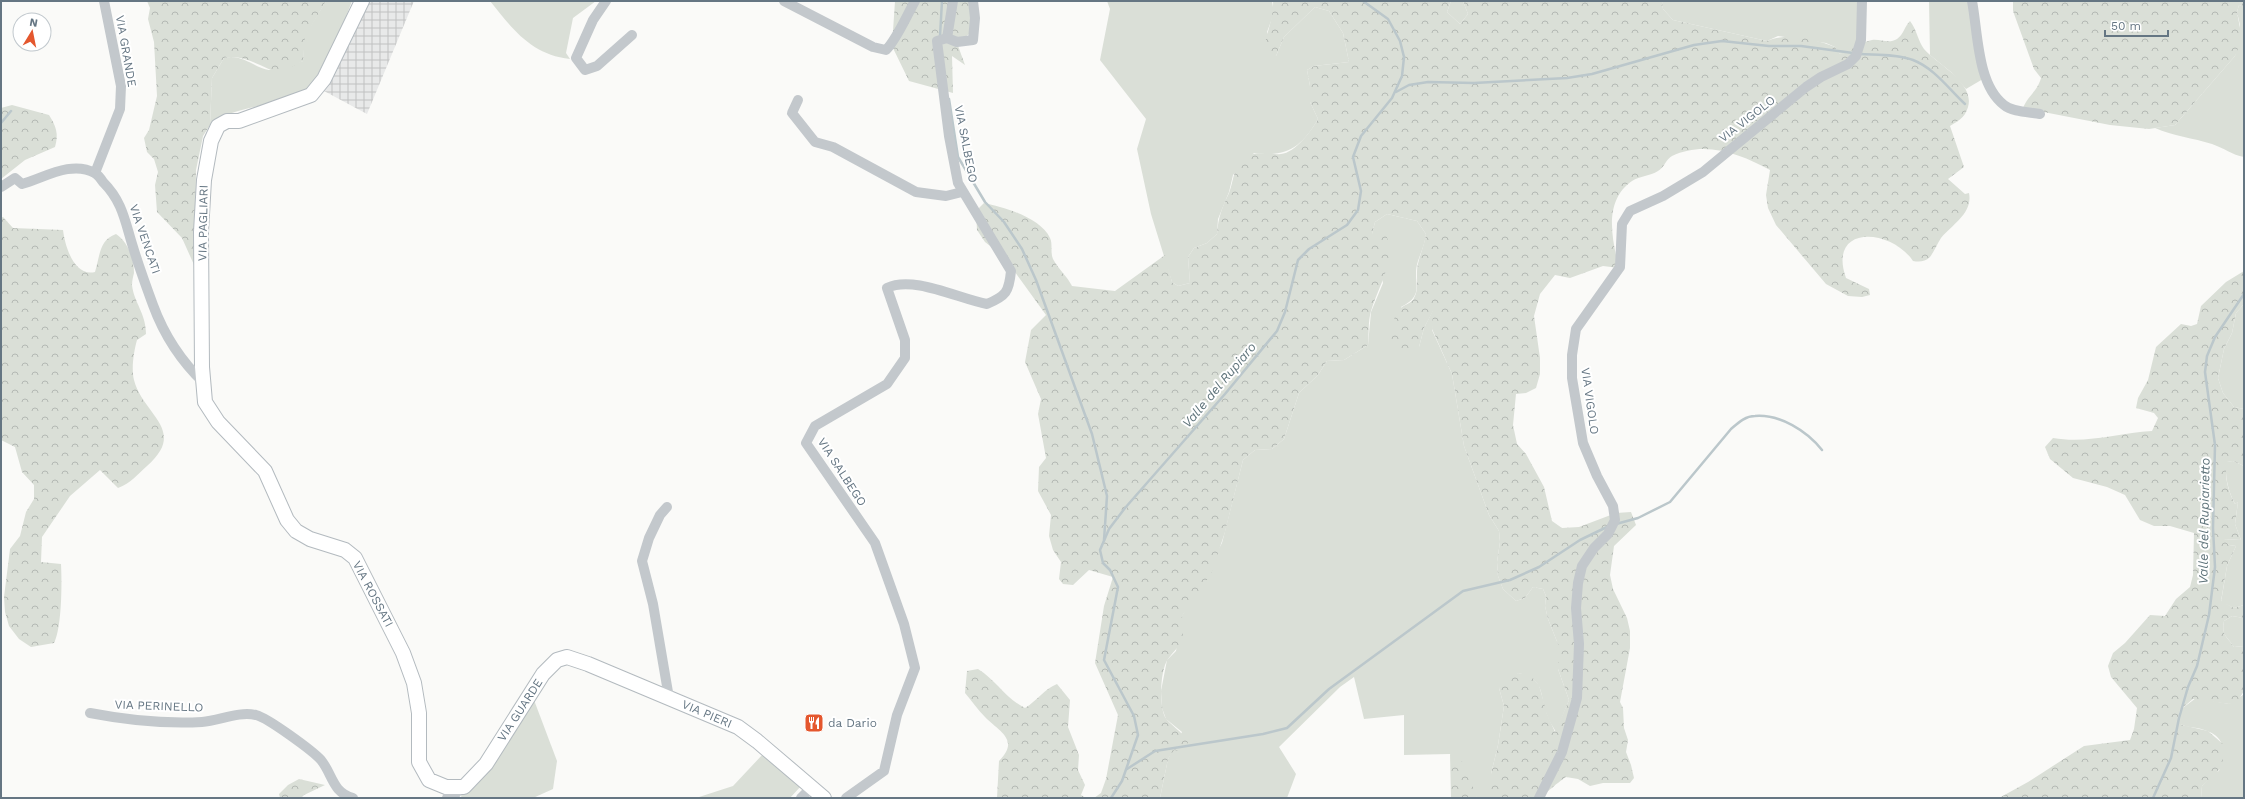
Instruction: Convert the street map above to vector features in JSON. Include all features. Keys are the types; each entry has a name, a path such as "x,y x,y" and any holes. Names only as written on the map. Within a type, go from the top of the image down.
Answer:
{"street":[{"name":"VIA GRANDE","path":"95,173 120,108 122,86 104,1"},
{"name":"VIA PAGLIARI","path":"204,384 202,367 202,202 211,141 218,126 227,121 239,121 311,95 324,79 362,1"},
{"path":"606,1 593,20 576,58 585,70 598,66 632,35"},
{"path":"784,1 873,47 886,50 893,43 915,1"},
{"path":"948,38 953,1"},
{"name":"VIA SALBEGO","path":"846,798 884,771 897,715 915,668 904,624 875,543 806,443 815,426 887,384 905,358 905,340 887,288 893,285 917,285 987,304 1003,297 1007,292 1011,271 962,192 958,183 949,136 937,41 948,38 957,42 973,40 975,18 973,1"},
{"name":"VIA VIGOLO","path":"1539,798 1562,752 1577,698 1579,644 1576,608 1579,577 1582,566 1594,548 1608,534 1615,520 1613,506 1583,443 1572,378 1572,355 1576,329 1620,267 1622,224 1630,211 1663,196 1703,172 1806,87 1821,77 1848,64 1856,56 1861,40 1862,1"},
{"path":"1972,1 1981,61 1989,87 2004,105 2010,108 2040,114"},
{"path":"798,100 792,113 815,142 833,147 916,192 946,196 962,192"},
{"path":"1,186 15,178 22,184 64,169 95,173"},
{"name":"VIA VENCATI","path":"95,173 113,192 126,218 133,247 153,306 167,335 185,365 204,384"},
{"name":"VIA ROSSATI","path":"204,384 205,402 218,422 265,471 287,520 296,531 310,539 345,550 355,558 403,653 414,683 419,713 419,762 429,780 446,788 462,787"},
{"path":"667,507 660,515 648,538 642,561 653,604 669,698"},
{"name":"VIA GUARDE","path":"462,787 486,764 544,674 556,660 567,657 588,664"},
{"name":"VIA PIERI","path":"588,664 738,727 757,741 824,798"},
{"name":"VIA PERINELLO","path":"90,713 127,720 203,722 238,715 256,715 269,722 321,760 336,788 337,794 353,798"},
{"path":"447,798 454,796 462,787"},
{"path":"801,798 812,787"}],"shaded area":[{"path":"366,1 414,1 367,114 324,91 335,71"}],"green space":[{"path":"147,1 326,1 305,37 303,61 279,73 245,59 231,57 224,58 212,78 210,125 203,136 196,170 195,267 182,238 157,212 155,185 158,172 154,159 147,152 144,138 149,130 157,96 154,42 148,19 150,8"},
{"path":"326,1 352,1 344,22 313,84 303,92 276,102 233,113 220,118 210,125 212,78 224,58 231,57 243,59 269,70 282,68 303,61 304,37"},
{"path":"490,1 596,1 573,18 566,53 570,59 557,57 534,47 515,31"},
{"path":"895,1 969,1 972,32 957,43 965,65 952,56 953,93 909,81 892,46"},
{"path":"1107,1 1272,1 1274,13 1267,32 1276,56 1284,37 1315,7 1329,11 1343,33 1349,62 1314,66 1307,70 1310,86 1310,102 1318,119 1312,129 1299,143 1284,152 1275,154 1254,153 1233,175 1229,192 1218,219 1217,234 1207,243 1194,248 1188,257 1190,283 1178,286 1172,282 1151,214 1137,149 1146,119 1100,60 1110,9"},
{"path":"1273,1 1451,1 1447,12 1460,24 1468,14 1463,1 1662,1 1663,9 1673,20 1767,41 1784,37 1810,39 1835,47 1840,54 1868,41 1888,41 1897,39 1910,21 1924,49 1956,77 1968,94 1969,104 1965,114 1950,126 1964,167 1948,179 1965,194 1969,193 1968,206 1961,218 1941,238 1930,257 1924,261 1913,261 1903,250 1891,242 1877,238 1864,237 1853,240 1845,248 1843,260 1846,278 1869,289 1870,295 1862,297 1848,296 1826,284 1776,225 1768,208 1766,195 1770,170 1735,154 1710,149 1684,151 1672,156 1660,170 1635,179 1623,189 1613,210 1612,221 1612,233 1619,268 1603,266 1570,278 1555,275 1540,294 1534,316 1540,358 1540,374 1536,388 1526,393 1516,394 1513,425 1517,444 1526,454 1544,487 1552,521 1562,528 1579,527 1616,513 1631,512 1636,525 1614,546 1610,575 1613,589 1627,618 1630,631 1630,648 1620,702 1623,708 1624,728 1628,740 1626,752 1634,778 1630,783 1603,783 1590,786 1578,779 1566,777 1541,798 1491,798 1491,774 1498,745 1504,706 1499,688 1502,678 1518,673 1530,675 1539,685 1547,714 1555,732 1569,700 1558,669 1558,644 1548,619 1545,606 1546,596 1543,589 1533,587 1525,598 1516,601 1503,589 1498,576 1497,562 1500,542 1499,531 1489,515 1464,446 1452,374 1432,329 1433,311 1424,328 1419,347 1406,351 1391,345 1393,324 1396,315 1402,307 1412,301 1416,293 1418,265 1426,234 1417,221 1387,214 1375,222 1372,234 1386,235 1389,244 1389,254 1385,273 1370,315 1368,345 1344,360 1327,361 1318,375 1299,393 1284,439 1272,449 1255,450 1243,460 1225,532 1211,574 1182,616 1183,639 1165,664 1161,696 1165,717 1188,742 1184,752 1174,750 1168,759 1160,798 1094,798 1101,793 1106,779 1118,715 1095,663 1104,606 1113,577 1089,570 1073,585 1063,584 1059,579 1061,562 1053,550 1049,536 1051,515 1038,491 1039,467 1046,458 1038,414 1041,399 1025,362 1031,330 1046,315 1004,257 985,242 977,230 976,211 984,203 1021,214 1039,225 1050,238 1053,259 1072,286 1115,291 1165,255 1172,282 1178,286 1190,283 1188,257 1194,248 1207,243 1217,234 1218,223 1224,203 1229,193 1238,165 1246,156 1253,154 1281,154 1292,150 1307,135 1318,119 1310,102 1310,86 1307,70 1314,66 1349,62 1343,33 1329,11 1315,7 1284,37 1276,56 1264,50"},
{"path":"1451,1 1463,1 1468,14 1460,24 1447,12"},
{"path":"1662,1 1862,1 1865,43 1840,54 1835,47 1826,43 1778,36 1767,41 1673,20 1663,9"},
{"path":"1929,1 1973,1 1988,76 1966,89 1951,72 1930,55"},
{"path":"2013,1 2244,1 2244,6 2239,5 2237,12 2242,39 2235,56 2175,125 2149,129 2110,125 2023,108 2037,87 2041,78 2034,69 2013,11"},
{"path":"2239,5 2244,6 2244,157 2212,144 2155,128 2175,125 2235,56 2240,25 2237,12"},
{"path":"12,105 49,115 56,130 57,138 55,147 25,160 1,179 1,108"},
{"path":"1387,214 1417,221 1426,234 1416,268 1416,292 1414,297 1409,302 1401,307 1419,347 1424,328 1433,310 1434,321 1432,330 1452,374 1464,446 1489,515 1499,531 1500,542 1497,562 1498,576 1503,589 1516,601 1525,598 1533,587 1543,589 1546,596 1545,606 1548,619 1558,644 1558,669 1569,700 1556,732 1547,715 1540,689 1533,679 1518,673 1499,688 1504,706 1498,745 1491,774 1491,798 1477,798 1450,754 1404,755 1404,715 1364,719 1354,677 1340,687 1279,747 1296,774 1287,798 1160,798 1168,759 1182,732 1166,719 1162,708 1161,691 1167,660 1176,651 1182,616 1222,543 1243,460 1255,450 1272,449 1284,439 1299,393 1318,375 1327,361 1344,360 1368,345 1371,312 1383,283 1372,234 1375,222"},
{"path":"3,217 13,228 63,230 68,252 72,259 81,270 88,272 95,272 101,249 106,240 116,234 124,241 130,251 133,262 133,291 144,320 146,334 137,340 133,375 139,392 159,423 163,432 164,442 159,453 147,466 127,484 118,488 100,470 70,496 42,537 41,562 61,564 59,626 54,643 31,647 19,639 9,626 5,612 4,597 10,549 20,536 26,512 34,499 34,485 22,472 15,447 1,440 1,218"},
{"path":"2244,271 2244,304 2236,313 2232,333 2224,349 2218,378 2223,393 2234,407 2244,409 2244,466 2233,461 2227,462 2226,467 2227,483 2230,494 2235,504 2238,502 2235,524 2241,540 2224,539 2229,545 2236,546 2227,566 2221,601 2234,608 2244,605 2244,618 2232,616 2224,621 2223,630 2234,647 2244,646 2244,691 2237,702 2229,704 2193,699 2180,710 2178,719 2182,725 2208,731 2223,744 2224,755 2221,768 2202,786 2201,798 1999,798 2028,782 2084,746 2130,740 2134,729 2137,708 2111,677 2108,666 2113,653 2125,643 2150,615 2165,616 2176,599 2190,587 2193,575 2194,533 2170,526 2154,526 2140,520 2125,495 2107,487 2073,478 2050,459 2045,447 2053,438 2078,440 2152,431 2158,418 2154,413 2136,408 2138,398 2148,380 2156,347 2181,324 2191,326 2197,324 2201,306 2226,282"},
{"path":"2244,304 2244,409 2234,407 2223,393 2218,378 2224,349 2232,333 2236,313"},
{"path":"2233,461 2244,466 2244,605 2234,608 2221,602 2227,566 2236,546 2229,545 2223,539 2241,540 2235,524 2238,502 2235,504 2229,489 2226,473 2226,462"},
{"path":"2232,616 2244,618 2244,646 2234,647 2224,633 2224,621"},
{"path":"978,669 1018,704 1025,708 1052,686 1057,684 1070,700 1068,727 1079,755 1078,770 1085,785 1081,795 1086,798 997,798 999,761 1005,754 1008,747 1008,742 1002,732 982,714 965,693 967,671"},
{"path":"2244,691 2244,798 2201,798 2202,786 2215,772 2219,771 2223,748 2221,742 2213,734 2179,723 2180,710 2196,698 2229,704 2243,695"},
{"path":"534,700 557,761 553,789 533,798 462,798 460,794"},
{"path":"763,754 801,786 790,798 696,798 733,786"},
{"path":"1450,754 1464,763 1477,798 1451,798"},
{"path":"299,779 325,785 302,796 303,798 280,798 279,794 288,785"}],"waterway":[{"path":"940,36 942,1"},
{"name":"Valle del Rupiaro","path":"1111,798 1122,781 1138,735 1134,716 1104,660 1118,587 1110,570 1103,563 1100,550 1109,529 1125,508 1225,394 1277,331 1285,312 1298,260 1309,249 1347,225 1358,210 1361,191 1353,157 1361,136 1392,98 1402,76 1404,57 1400,41 1388,19 1363,1"},
{"path":"1396,92 1409,85 1428,82 1474,83 1567,78 1592,74 1694,45 1722,41 1769,46 1801,46 1853,53"},
{"path":"1860,54 1887,55 1913,60 1934,73 1965,104"},
{"path":"949,99 958,157 985,202 1004,222 1022,249 1036,280 1092,434 1107,496 1104,540"},
{"path":"1,123 11,111"},
{"name":"Valle del Rupiarietto","path":"2153,798 2171,758 2179,718 2188,687 2197,666 2209,615 2215,567 2213,528 2215,445 2205,372 2207,356 2215,337 2244,294"},
{"path":"1616,524 1638,518 1670,502 1731,429 1748,417 1764,416 1792,425 1809,436 1822,450"},
{"path":"1127,769 1155,751 1263,734 1287,728 1329,689 1463,591 1510,580 1539,567 1580,540 1609,526"}],"place":[{"name":"da Dario","path":"814,723"}]}
